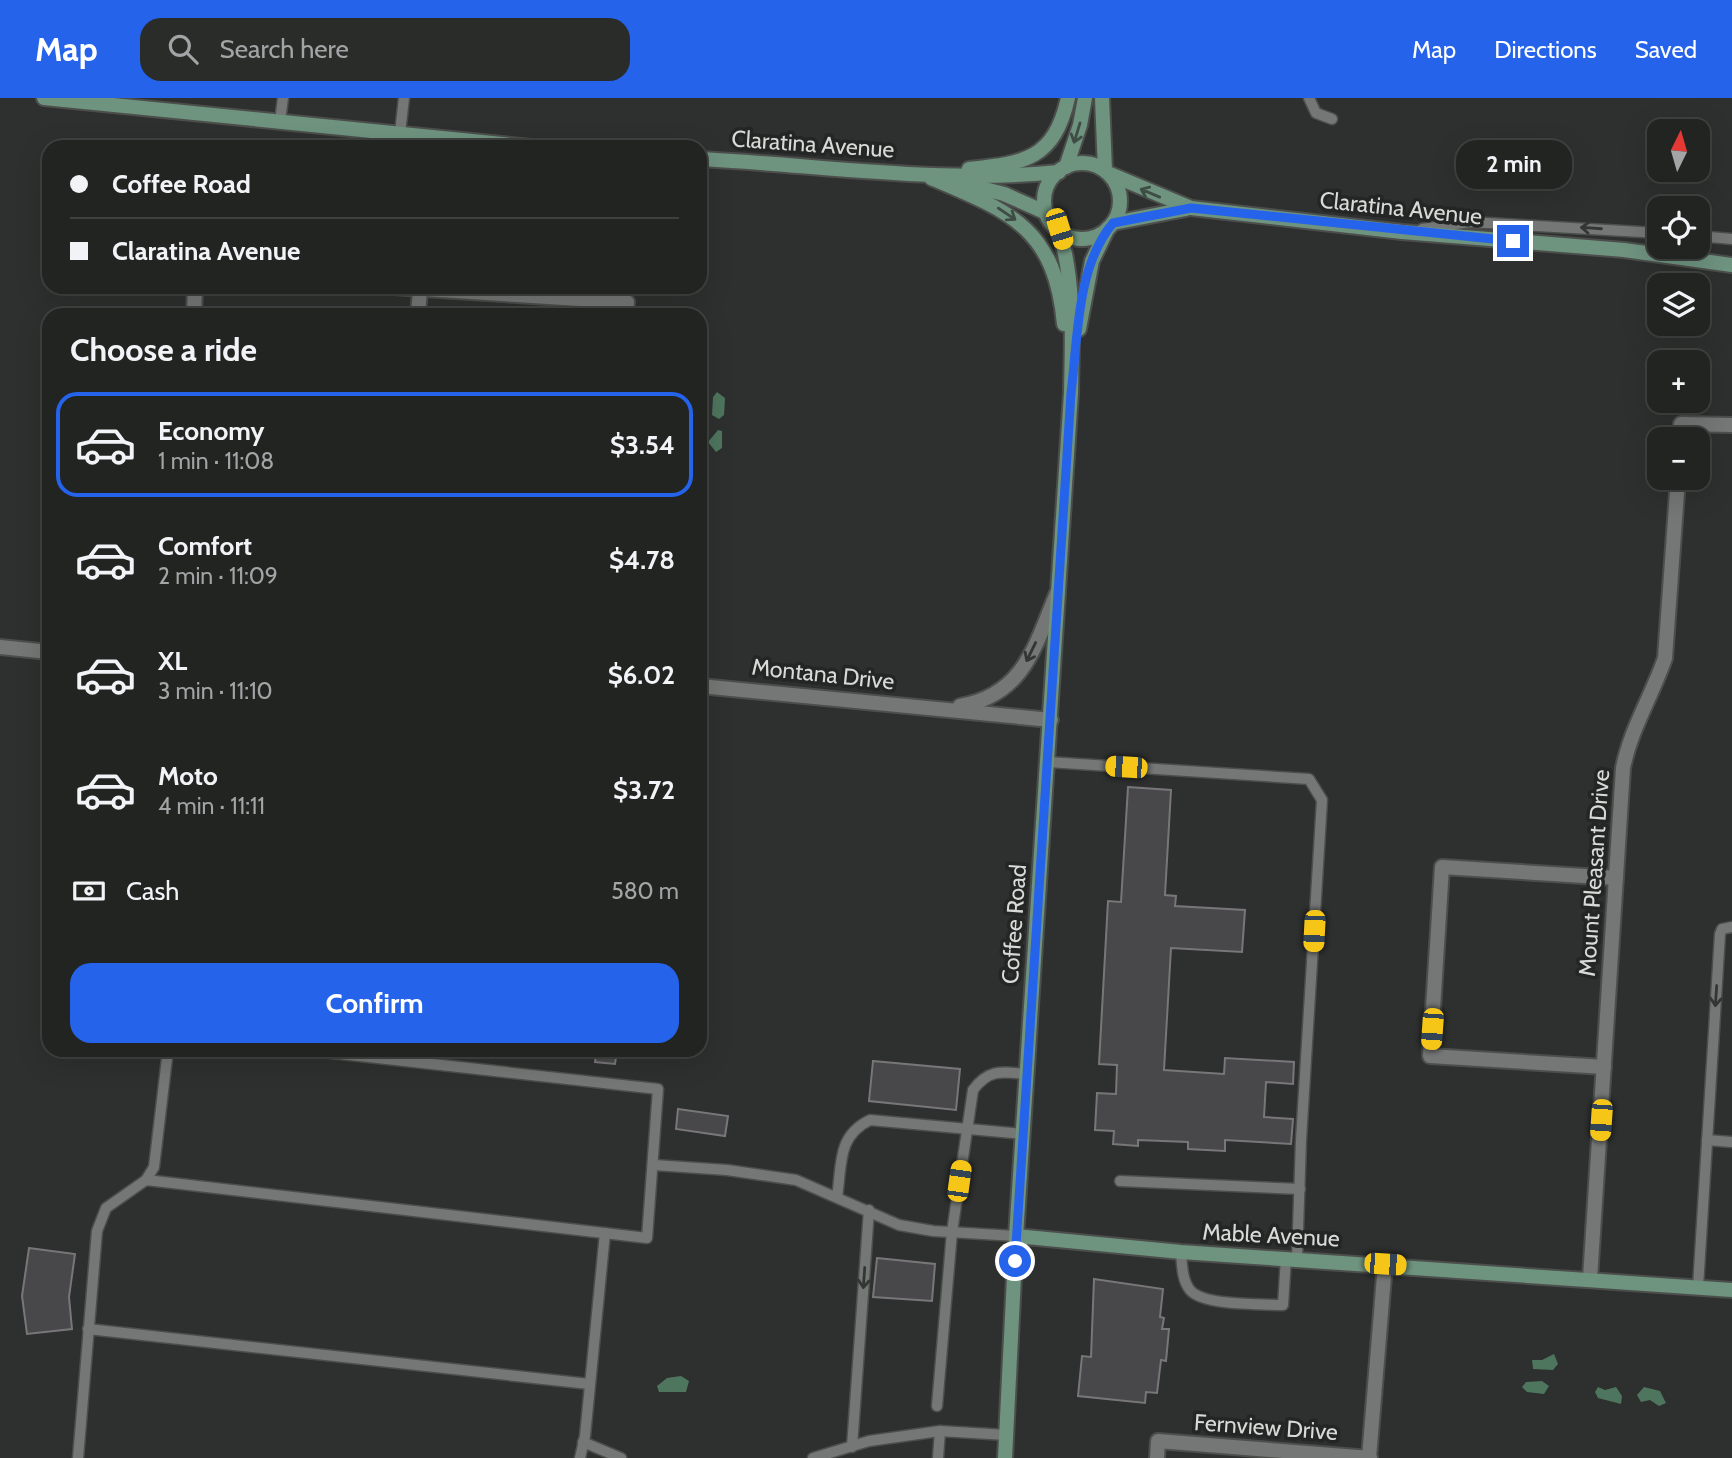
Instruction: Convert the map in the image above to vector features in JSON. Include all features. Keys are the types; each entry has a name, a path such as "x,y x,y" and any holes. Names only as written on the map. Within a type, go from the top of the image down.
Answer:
{"main road":[{"path":"44,98 460,140"},
{"path":"923,175 1028,159 1042,151 1055,138 1063,122 1068,98"},
{"path":"1084,98 1063,169 1047,188 1047,213 1059,229 1074,237 1087,238 1110,226 1120,208 1120,196 1107,172 1102,98"},
{"name":"Claratina Avenue","path":"707,160 923,175 990,177 1063,169"},
{"path":"1063,169 1089,163 1107,172"},
{"name":"Claratina Avenue","path":"1107,172 1191,208 1402,232 1624,250 1732,265"},
{"path":"923,175 1001,208 1035,237 1047,256 1058,285 1071,393"},
{"name":"Claratina Avenue","path":"923,175 1004,194 1047,213"},
{"name":"Claratina Avenue","path":"1110,226 1191,208"},
{"name":"Coffee Road","path":"1071,393 1085,287 1092,261 1110,226"},
{"name":"Coffee Road","path":"1005,1458 1016,1236 1071,393 1072,292 1059,229"},
{"name":"Mable Avenue","path":"1016,1236 1181,1252 1732,1290"}],"street":[{"path":"466,294 627,308"},
{"path":"1710,428 1732,425"},
{"name":"Mount Pleasant Drive","path":"1590,1279 1627,747 1665,658 1677,490"},
{"name":"Montana Drive","path":"941,709 975,703 996,695 1019,676 1059,589"},
{"path":"0,647 42,651"},
{"name":"Montana Drive","path":"707,686 1051,720"},
{"path":"1604,1067 1430,1056 1442,867 1616,878"},
{"path":"1370,1458 1385,1264"},
{"name":"Fernview Drive","path":"1157,1458 1158,1441 1370,1458"}],"lane":[{"path":"280,121 283,98"},
{"path":"400,134 404,98"},
{"path":"1309,98 1316,113 1332,119"},
{"path":"1402,232 1470,222 1647,232"},
{"path":"1710,237 1732,239"},
{"path":"1048,762 1309,779 1322,800 1300,1189 1283,1305 1204,1300 1191,1291 1183,1275 1181,1252"},
{"path":"1699,1287 1720,934 1722,929 1732,927"},
{"path":"78,1458 97,1231 106,1208 146,1180 153,1167 168,1057"},
{"path":"146,1180 648,1238 658,1089 369,1057"},
{"path":"937,1406 952,1232 973,1090 982,1077 993,1072 1027,1074"},
{"path":"837,1197 845,1140 852,1129 870,1120 1023,1134"},
{"path":"1707,1139 1732,1142"},
{"path":"654,1165 727,1170 796,1180 899,1225 1016,1236"},
{"path":"1120,1181 1300,1189"},
{"path":"852,1447 869,1210"},
{"path":"580,1458 605,1233"},
{"path":"88,1329 589,1384"},
{"path":"938,1458 940,1431"},
{"path":"813,1458 852,1447 940,1431 1007,1435"},
{"path":"583,1442 621,1458"}],"shaded area":[{"path":"717,392 725,398 724,415 719,419 712,415 713,397"},
{"path":"718,430 722,431 722,448 716,452 708,442"},
{"path":"1554,1354 1558,1364 1553,1370 1533,1369 1532,1360 1542,1360"},
{"path":"681,1376 689,1381 686,1392 659,1392 657,1386 667,1378"},
{"path":"1542,1381 1549,1386 1544,1394 1527,1392 1522,1387 1526,1382"},
{"path":"1598,1387 1605,1390 1616,1387 1622,1396 1621,1404 1598,1398 1595,1392"},
{"path":"1644,1387 1660,1391 1666,1403 1659,1406 1650,1400 1641,1402 1637,1395"}],"building":[{"path":"1128,787 1171,790 1165,895 1176,896 1175,906 1245,910 1242,952 1171,948 1164,1070 1224,1074 1225,1058 1294,1062 1293,1084 1266,1082 1264,1117 1293,1119 1291,1144 1225,1140 1225,1151 1188,1149 1188,1142 1138,1140 1138,1146 1113,1144 1114,1131 1095,1130 1097,1093 1116,1094 1117,1065 1099,1064 1108,901 1121,902"},
{"path":"596,1057 616,1057 615,1064 595,1062"},
{"path":"873,1061 960,1069 956,1110 869,1101"},
{"path":"678,1109 728,1116 725,1136 676,1129"},
{"path":"29,1248 75,1254 69,1297 72,1329 27,1334 22,1296"},
{"path":"877,1258 935,1264 932,1301 873,1297"},
{"path":"1094,1279 1163,1289 1160,1317 1164,1318 1162,1329 1169,1329 1166,1361 1161,1360 1157,1393 1146,1392 1145,1403 1078,1396 1082,1356 1091,1357"}],"route":[{"path":"1015,1261 1071,393 1085,287 1101,241 1113,223 1143,215 1191,208 1402,232 1513,241"}]}
